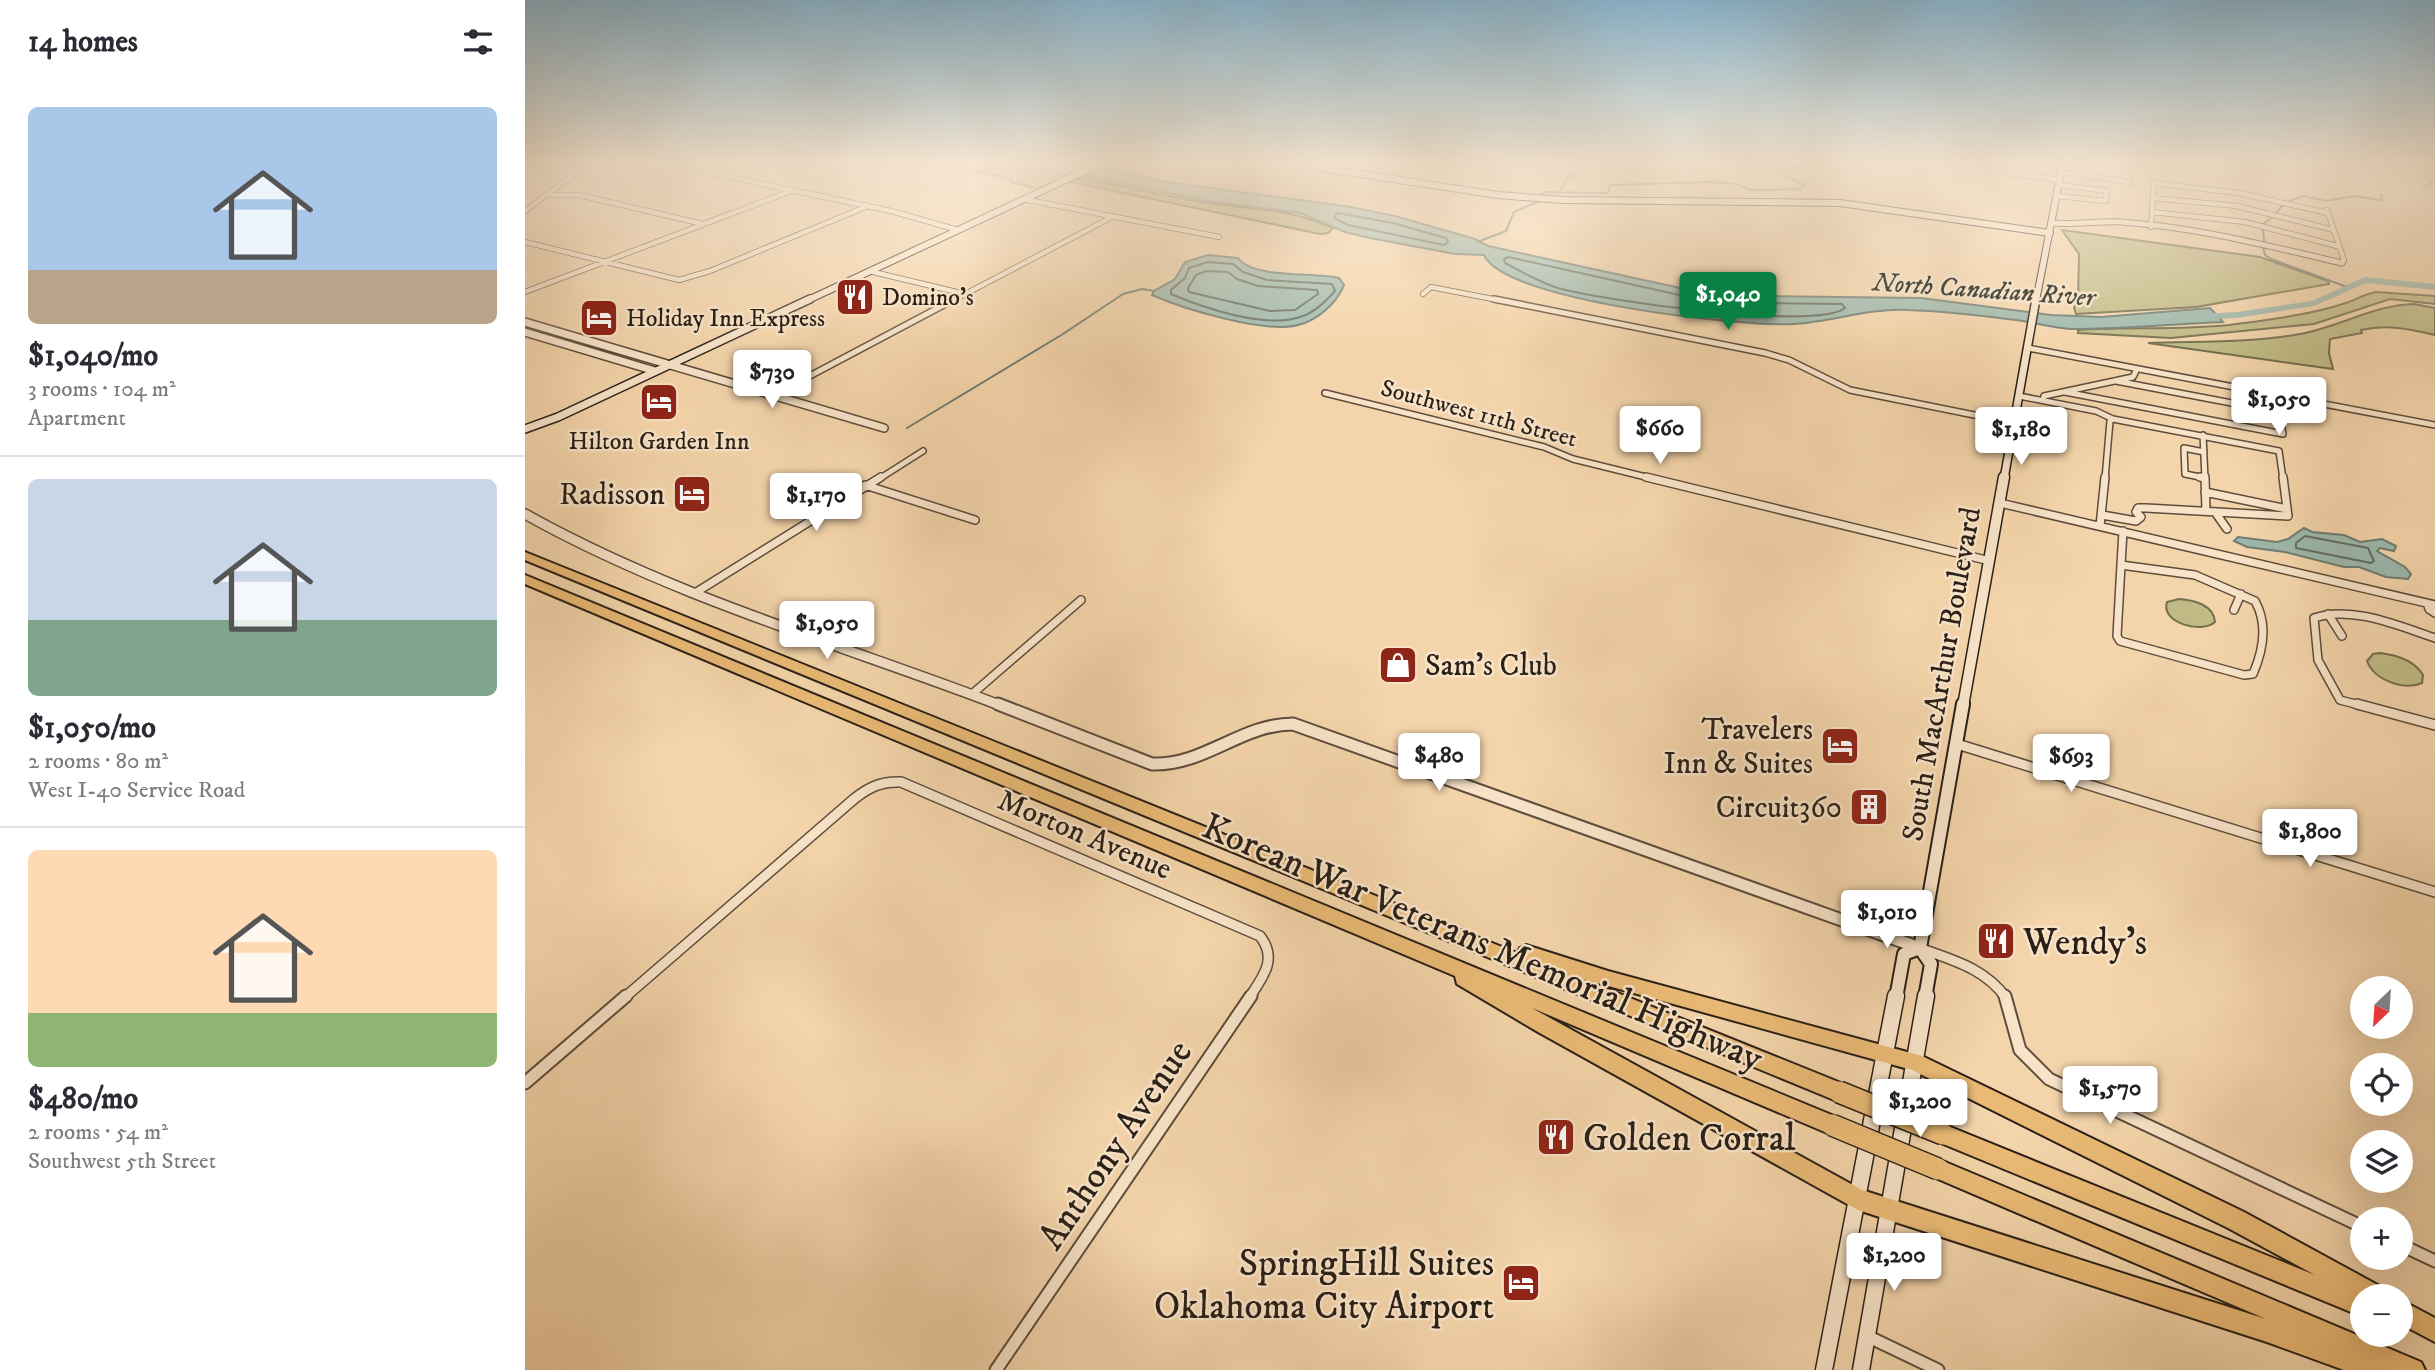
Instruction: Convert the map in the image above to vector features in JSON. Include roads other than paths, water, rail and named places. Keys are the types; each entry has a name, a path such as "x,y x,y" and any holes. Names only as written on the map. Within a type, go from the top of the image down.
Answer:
{"highway":[{"path":"525,547 556,569"},
{"name":"Korean War Veterans Memorial Highway","path":"525,556 2350,1301"},
{"name":"Korean War Veterans Memorial Highway","path":"525,579 2413,1370"},
{"path":"1412,916 1608,979 1915,1062 2236,1220 2353,1284"},
{"path":"1423,953 1545,1027 1858,1199 2267,1331 2377,1370"},
{"path":"2413,1318 2435,1331"},
{"path":"2413,1327 2435,1336"}],"main road":[{"path":"525,429 558,417 965,226"},
{"path":"2042,226 2051,227"},
{"name":"South MacArthur Boulevard","path":"1861,1370 1931,964 1920,948 2030,330 2051,227"},
{"path":"525,437 553,423 558,417"},
{"path":"1823,1370 1903,954 1920,948"}],"street":[{"path":"525,292 699,226"},
{"path":"525,242 678,280 710,271 820,226"},
{"path":"944,226 958,230"},
{"path":"772,396 1095,226"},
{"path":"1160,226 1219,237"},
{"path":"2260,226 2337,246"},
{"path":"2318,226 2334,230"},
{"path":"2051,227 2151,227 2225,234 2342,263 2344,260 2337,246 2333,226"},
{"path":"869,271 966,295"},
{"path":"1423,294 1431,287 1780,356 1850,390 2014,423"},
{"path":"525,321 884,428"},
{"path":"525,332 655,371"},
{"path":"2028,348 2435,425"},
{"path":"629,363 643,357"},
{"path":"2043,400 2044,396 2135,376 2137,369"},
{"path":"2066,392 2283,434 2279,408 2116,381"},
{"name":"Southwest 11th Street","path":"1325,393 1544,447 1573,459 1990,561"},
{"path":"2019,396 2096,411 2112,420 2279,451 2288,516 2157,508 2136,512 2141,517 2136,521 2102,515"},
{"path":"2101,526 2112,420"},
{"path":"2203,435 2206,511"},
{"path":"2204,452 2184,449 2185,474 2205,478"},
{"path":"695,593 923,451"},
{"path":"865,485 975,520"},
{"path":"2205,492 2287,509"},
{"path":"2000,505 2101,526 2120,533"},
{"path":"2000,505 2431,604 2429,610 2435,613"},
{"path":"2215,512 2227,529"},
{"path":"525,514 599,554 695,593 839,649 1163,766 1186,762 1267,726 1293,724 1973,967 1991,980 2006,997 2019,1048 2049,1079 2350,1221"},
{"path":"2119,519 2117,636 2120,641 2250,675 2264,649 2258,604 2195,575 2120,565"},
{"path":"2234,610 2241,594"},
{"path":"971,695 1081,600"},
{"path":"2328,614 2342,636"},
{"path":"2435,638 2374,618 2328,614 2314,618 2318,660 2340,700 2435,725"},
{"path":"1957,744 2435,892"},
{"name":"Morton Avenue","path":"525,1083 874,783 886,780 911,786 1261,936 1270,948"},
{"name":"Anthony Avenue","path":"996,1370 1264,976 1271,959 1270,948"},
{"path":"2413,1251 2435,1261"},
{"path":"1867,1336 1938,1370"}],"water":[{"path":"1331,226 1430,226 1475,239 1488,246 1685,289 1749,296 1921,298 2051,315 2101,317 2210,308 2223,322 2075,329 1936,311 1907,310 1878,311 1793,324 1726,321 1627,308 1577,298 1534,286 1501,271 1484,255 1455,254 1345,232"},
{"path":"1208,255 1238,258 1246,265 1270,272 1339,278 1344,285 1337,298 1320,315 1306,323 1284,327 1225,319 1152,295 1154,291 1175,279 1185,262"},
{"path":"2304,528 2312,532 2344,535 2360,542 2382,539 2396,546 2394,551 2380,548 2377,551 2405,567 2411,574 2408,579 2386,577 2359,567 2344,567 2285,552 2247,547 2234,541 2238,537 2277,542 2288,539"}],"waterway":[{"path":"1477,242 1506,231 1508,226"},
{"path":"2263,228 2264,243"},
{"path":"2263,246 2265,255 2271,259 2347,287"},
{"name":"North Canadian River","path":"2202,317 2237,315 2314,303 2365,280 2435,287"},
{"path":"907,428 1063,334 1123,294 1142,289 1154,291"}],"place":[{"name":"Domino's","path":"855,297"},
{"name":"Holiday Inn Express","path":"599,318"},
{"name":"Hilton Garden Inn","path":"659,402"},
{"name":"Radisson","path":"692,494"},
{"name":"Sam's Club","path":"1398,665"},
{"name":"Travelers Inn & Suites","path":"1840,746"},
{"name":"Circuit360","path":"1869,807"},
{"name":"Wendy's","path":"1996,941"},
{"name":"Golden Corral","path":"1556,1137"},
{"name":"SpringHill Suites Oklahoma City Airport","path":"1521,1283"}]}
